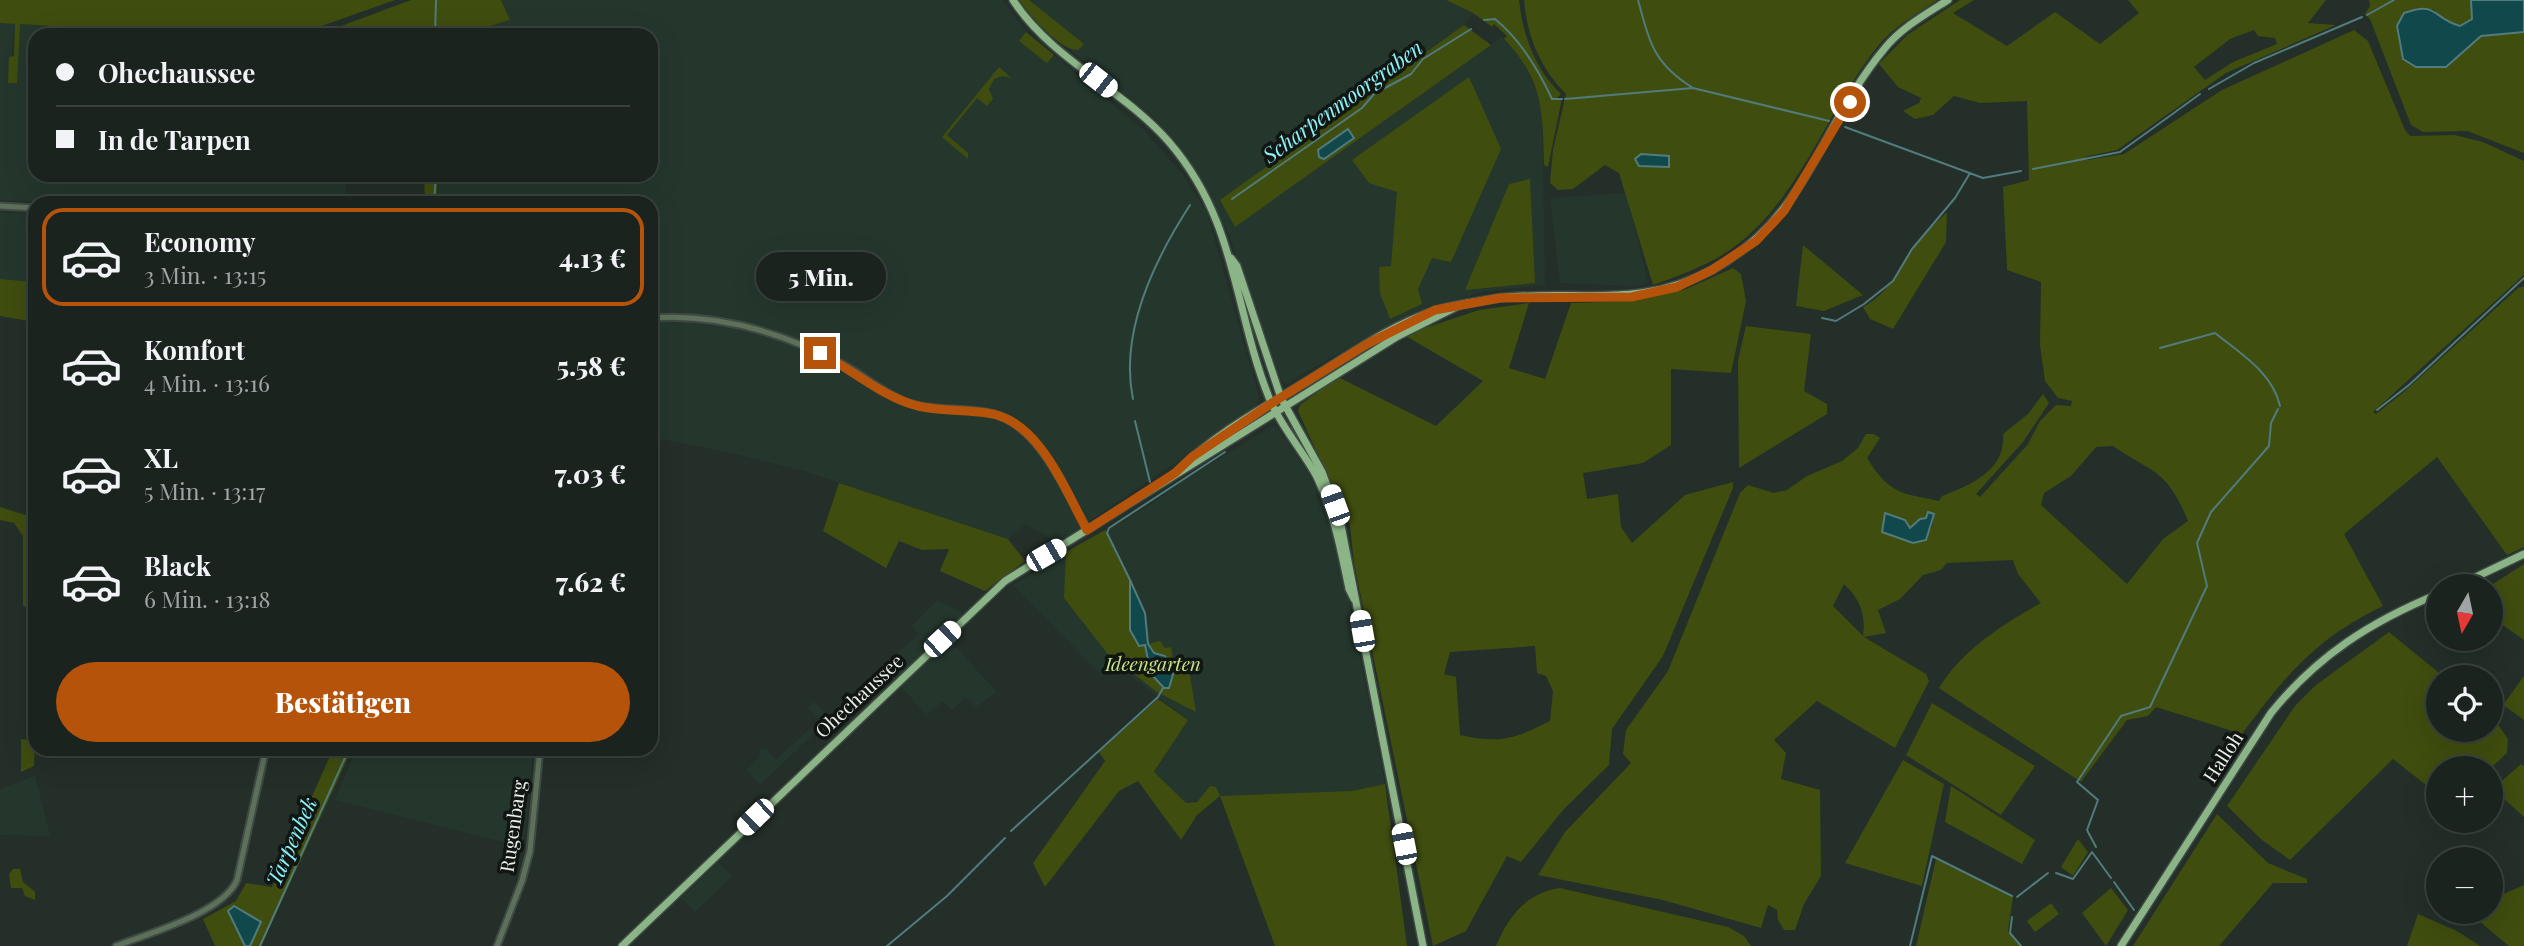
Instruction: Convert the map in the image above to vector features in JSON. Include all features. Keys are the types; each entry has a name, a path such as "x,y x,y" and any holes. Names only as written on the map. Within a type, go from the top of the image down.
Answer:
{"main road":[{"path":"1013,0 1054,46 1141,115 1169,142 1213,209 1231,258 1272,403 1315,475 1331,508 1349,589 1356,602"},
{"name":"Ohechaussee","path":"1175,473 1192,457 1272,403 1367,344 1435,310 1500,298 1632,297 1677,287 1712,270 1756,241 1784,211 1860,83 1886,46 1903,30 1948,0"},
{"path":"1231,258 1237,266 1280,398 1330,491 1346,541 1423,946"},
{"name":"Ohechaussee","path":"622,946 982,601 1027,566 1398,335 1460,305"},
{"path":"2482,574 2524,554"},
{"name":"Halloh","path":"2121,946 2271,713 2320,660 2385,617 2426,599"}],"street":[{"path":"0,206 28,208"},
{"path":"658,319 725,324 790,338 907,403 937,409 989,413 1010,420 1032,438 1087,530"},
{"path":"116,946 214,906 231,891 243,856 264,756"},
{"name":"Rugenbarg","path":"497,946 522,881 530,851 539,756"}],"shaded area":[{"path":"501,0 1002,0 1026,32 1145,131 1183,175 1207,213 1259,397 1256,408 1057,543 1026,524 1008,539 801,470 662,439 658,444 658,196 436,196 438,182 658,182 658,28 484,28 510,20"},
{"path":"1019,0 1446,0 1473,13 1464,25 1235,227 1502,37 1524,63 1542,104 1545,285 1482,292 1436,306 1362,340 1286,384 1281,380 1227,230 1182,149 1157,120 1045,29"},
{"path":"0,23 15,23 8,83 17,82 19,24 96,28 28,28 28,182 345,182 346,196 28,196 28,201 0,200"},
{"path":"1626,193 1648,283 1636,286 1560,283 1550,198"},
{"path":"0,213 28,214 28,281 0,279"},
{"path":"1272,426 1277,428 1306,470 1323,500 1337,541 1385,784 1352,791 1219,796 1186,803 1154,773 1188,720 1114,663 1102,676 1013,585 1150,505 1184,480"},
{"path":"937,600 962,612 950,641 997,692 976,707 966,697 952,710 943,701 927,715 882,666 919,634 912,626"},
{"path":"815,702 830,718 760,785 746,770 760,757 759,749 766,748 776,760 819,720 807,707"},
{"path":"353,756 533,756 523,847 335,800"},
{"path":"35,776 50,836 0,835 0,789"},
{"path":"718,862 732,876 695,912 681,898"}],"green space":[{"path":"0,0 395,0 316,28 83,28 20,24 17,83 8,83 9,57 14,56 15,24 0,23"},
{"path":"411,0 501,0 510,20 484,28 336,28"},
{"path":"1019,0 1029,0 1084,44 1078,50 1063,45 1046,31"},
{"path":"1446,0 1519,0 1527,39 1537,63 1561,94 1557,98 1562,98 1548,167 1544,165 1543,129 1538,97 1527,68 1504,39 1507,36 1494,24 1492,27 1473,13"},
{"path":"1524,0 1937,0 1898,27 1878,46 1842,99 1792,183 1774,209 1752,232 1709,262 1653,285 1619,173 1605,165 1573,189 1558,190 1550,183 1553,150 1566,94 1536,51"},
{"path":"1960,0 1974,0 1953,13 2007,46 2055,12 2100,44 2139,13 2128,0 2326,0 2308,23 2336,25 2226,73 2117,150 2085,157 2087,160 2124,154 2222,90 2354,30 2368,41 2405,130 2410,136 2455,135 2483,142 2524,161 2524,275 2373,412 2376,414 2405,391 2518,288 2524,286 2524,547 2507,555 2437,457 2344,534 2383,606 2320,645 2288,676 2242,734 2156,707 2148,716 2127,720 2081,782 1939,688 1959,662 1984,639 2041,603 2018,574 2013,560 1947,563 1941,570 1923,575 1900,599 1878,610 1886,633 1864,637 1926,674 1929,681 1895,748 1817,701 1774,740 1786,753 1781,779 1820,790 1821,876 1804,904 1795,930 1784,930 1778,920 1777,910 1768,905 1761,928 1663,900 1538,875 1565,832 1631,763 1623,754 1626,730 1668,671 1740,493 1748,485 1774,493 1787,490 1807,476 1842,461 1858,448 1866,434 1874,434 1880,438 1867,458 1883,479 1906,494 1939,501 1942,496 1964,487 1992,467 1999,458 2003,434 2028,414 2043,394 2049,403 2023,442 1976,494 1980,497 2028,444 2040,421 2056,405 2071,406 2072,401 2058,398 2045,381 2040,345 2041,282 2007,270 2003,187 2029,180 2027,101 1980,103 1954,96 1933,115 1915,119 1903,111 1919,103 1921,98 1898,87 1879,64 1907,35","holes":["2254,30 2258,36 2275,38 2277,44 2233,62 2205,80 2194,67 2230,39","2113,446 2158,475 2173,491 2188,521 2163,539 2127,584 2041,505 2044,493 2071,476 2096,447","1885,513 1905,520 1910,528 1934,515 1932,527 1918,542 1882,532","1844,584 1861,608 1863,636 1833,606"]},
{"path":"2369,0 2471,0 2472,20 2460,26 2445,22 2433,9 2397,26 2403,59 2416,66 2446,67 2481,36 2524,32 2524,153 2467,131 2423,132 2411,125 2370,19 2365,14 2370,6"},
{"path":"1464,25 1491,45 1235,227 1220,200"},
{"path":"1026,32 1054,55 1047,63 1019,41"},
{"path":"999,67 1011,78 1002,76 994,79 989,89 993,99 987,106 977,98 947,135 968,153 968,159 942,137"},
{"path":"1469,77 1501,149 1451,262 1432,258 1418,289 1422,304 1390,319 1380,293 1379,267 1391,266 1397,192 1369,183 1352,160"},
{"path":"1530,179 1535,283 1465,290 1509,184"},
{"path":"424,182 438,182 436,196 425,196"},
{"path":"1947,212 1946,242 1893,329 1870,319 1863,307 1886,289 1917,244"},
{"path":"1803,245 1863,295 1824,311 1796,306"},
{"path":"1733,268 1741,274 1746,301 1731,373 1671,369 1671,445 1643,463 1583,473 1587,499 1618,494 1621,527 1632,543 1685,495 1733,482 1733,488 1663,656 1612,729 1609,765 1563,810 1521,862 1507,856 1466,931 1433,946 1354,563 1350,525 1298,411 1300,405 1338,377 1436,426 1483,381 1404,335 1479,310 1529,303 1509,368 1545,379 1571,303 1636,301 1686,289","holes":["1535,646 1537,673 1546,676 1553,691 1550,721 1507,738 1486,739 1460,735 1456,677 1444,674 1450,652"]},
{"path":"0,279 28,281 28,321 0,316"},
{"path":"1746,326 1811,334 1804,391 1827,404 1827,414 1739,468 1738,360"},
{"path":"839,483 1008,539 1025,561 985,591 940,571 949,549 922,550 899,541 886,568 823,531"},
{"path":"0,507 28,516 28,608 23,606 23,536 14,523 0,520"},
{"name":"Ideengarten","path":"1105,530 1130,580 1130,630 1139,646 1160,641 1165,648 1171,647 1173,660 1187,658 1196,712 1157,692 1116,660 1114,662 1064,598 1066,552"},
{"path":"2524,564 2524,640 2503,625 2503,578"},
{"path":"2389,632 2429,665 2426,665 2426,742 2503,742 2503,732 2508,739 2507,753 2503,757 2426,756 2426,785 2393,759 2290,860 2262,840 2227,806 2295,706 2316,685"},
{"path":"2524,676 2524,720 2503,705"},
{"path":"1158,699 1188,720 1154,772 1186,803 1197,802 1210,786 1216,787 1220,796 1197,815 1181,840 1138,781 1119,791 1045,887 1033,863 1105,761 1099,752"},
{"path":"1932,703 2035,766 2001,815 1906,755"},
{"path":"21,739 28,740 28,756 34,756 34,766 21,772"},
{"path":"330,756 349,756 261,946 250,946 261,922 229,912 245,946 215,946 203,919 236,901 246,883 272,887"},
{"path":"1903,760 1944,784 1922,886 1845,863"},
{"path":"2521,764 2524,766 2524,817 2503,798 2503,780"},
{"path":"1385,784 1407,946 1275,946 1220,796 1352,791"},
{"path":"1951,786 2035,840 2022,864 1945,822"},
{"path":"2217,814 2268,863 2307,879 2307,883 2273,883 2219,946 2133,946"},
{"path":"2078,839 2088,852 2073,876 2061,867"},
{"path":"1936,859 2013,897 2008,931 2020,946 1916,946"},
{"path":"13,869 20,869 23,882 35,892 35,900 25,896 22,888 11,888 9,874"},
{"path":"2524,885 2524,946 2509,946 2482,924 2503,924 2503,894"},
{"path":"1560,888 1728,927 1744,936 1751,946 1496,946 1520,908 1537,895"},
{"path":"2111,888 2128,910 2106,946 2082,913"},
{"path":"2051,903 2059,914 2035,932 2027,921"},
{"path":"2418,914 2426,917 2426,924 2441,924 2480,946 2407,946"}],"water":[{"path":"2471,0 2524,0 2524,32 2481,36 2446,67 2416,67 2403,59 2397,26 2404,13 2429,9 2460,26 2472,19"},
{"path":"1348,129 1354,138 1324,159 1319,157 1318,150"},
{"path":"1641,154 1669,156 1669,167 1639,166 1635,159"},
{"path":"1928,512 1934,514 1926,540 1913,543 1882,532 1885,513 1905,520 1910,528 1920,519 1926,518"},
{"path":"1130,580 1145,613 1148,644 1154,653 1165,656 1174,671 1169,688 1164,688 1151,674 1145,645 1139,646 1130,630"},
{"path":"234,906 261,922 250,946 245,946 228,911"}],"waterway":[{"name":"Tarpenbek","path":"435,28 436,0"},
{"path":"1638,0 1650,40 1661,61 1693,88 1829,121"},
{"path":"2367,15 2394,0"},
{"path":"2209,89 2254,63 2362,17"},
{"name":"Scharpenmoorgraben","path":"1484,20 1495,19 1513,36 1528,56 1552,99 1562,99"},
{"name":"Scharpenmoorgraben","path":"1232,199 1362,108 1374,94 1411,74 1423,59 1471,29"},
{"name":"Scharpenmoorgraben","path":"1565,99 1693,88"},
{"path":"2033,169 2120,152 2200,94"},
{"path":"1845,127 1983,178 2021,171"},
{"path":"1822,318 1836,321 1864,304 1893,281 1912,249 1955,198 1970,173"},
{"name":"Tarpenbek","path":"434,196 436,182"},
{"name":"Scharpenmoorgraben","path":"1133,399 1131,348 1143,297 1164,249 1190,205"},
{"path":"2377,410 2409,385 2524,278"},
{"path":"2160,348 2215,333 2263,374 2280,406"},
{"path":"2096,847 2087,830 2098,800 2077,782 2121,716 2150,707 2207,586 2197,543 2211,512 2269,446 2271,423 2278,409"},
{"name":"Scharpenmoorgraben","path":"1135,421 1150,482"},
{"name":"Scharpenmoorgraben","path":"1131,582 1107,533 1109,528 1225,452"},
{"name":"Scharpenmoorgraben","path":"1011,831 1158,697 1163,688"},
{"name":"Tarpenbek","path":"260,946 346,756"},
{"name":"Scharpenmoorgraben","path":"887,946 947,896 1005,838"},
{"path":"2056,873 2073,879 2092,852 2111,878"},
{"path":"1910,946 1932,856 2012,896"},
{"path":"2017,897 2048,873"},
{"path":"2114,882 2134,910"},
{"path":"2012,917 2010,933 2021,946"}],"route":[{"path":"820,353 907,403 937,409 989,413 1010,420 1032,438 1087,530 1175,473 1192,457 1272,403 1367,344 1435,310 1500,298 1632,297 1677,287 1712,270 1756,241 1784,211 1850,102"}]}
